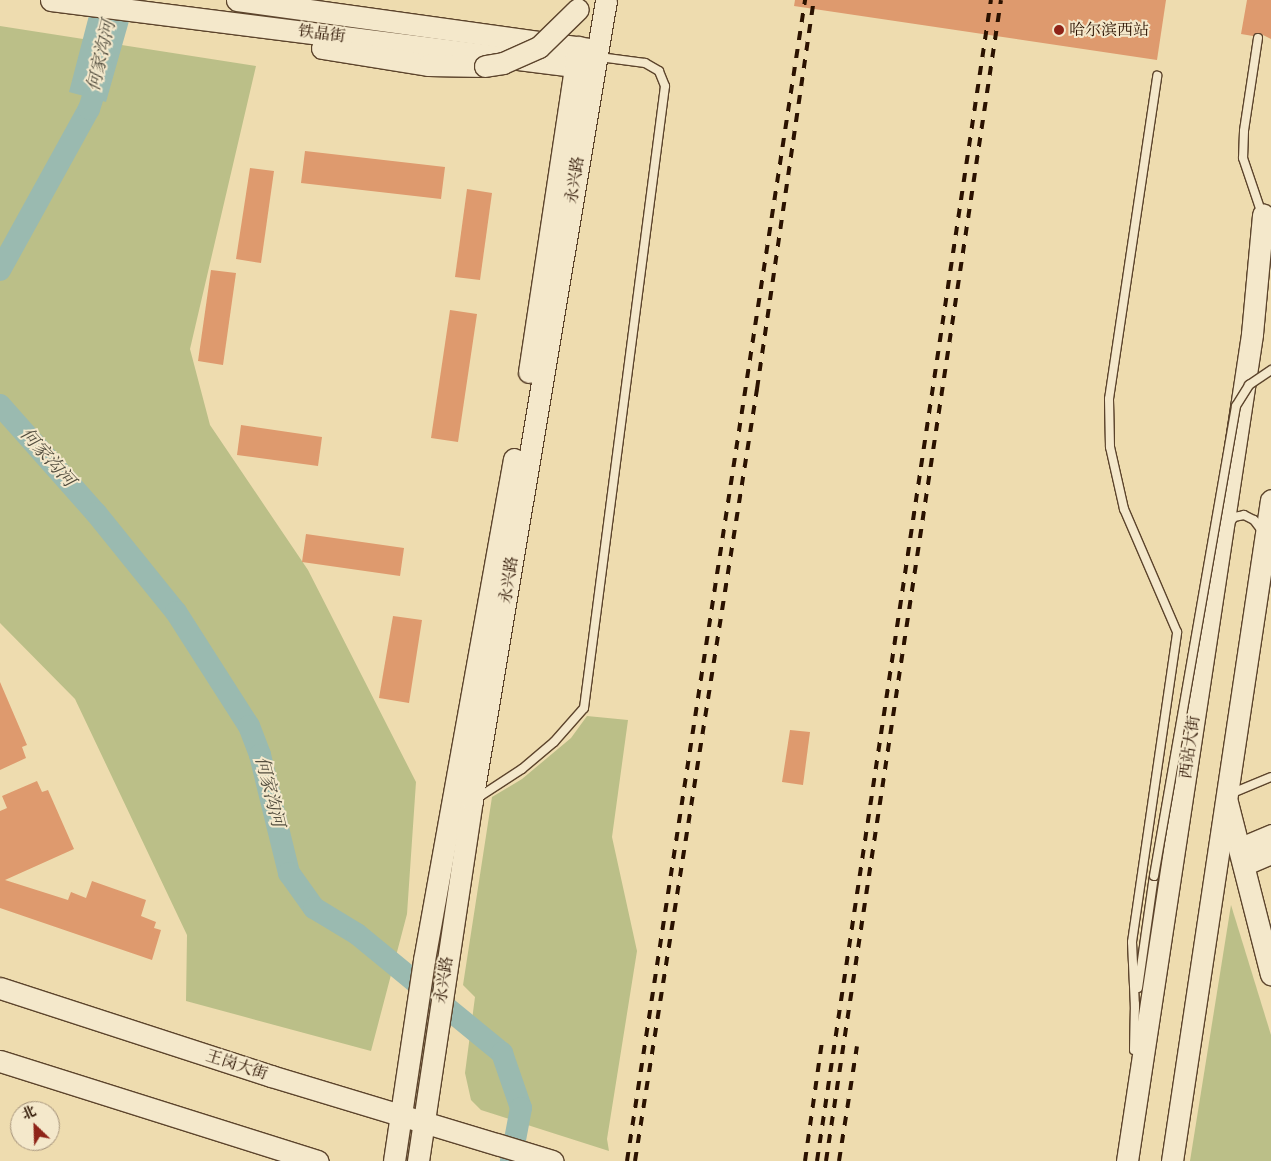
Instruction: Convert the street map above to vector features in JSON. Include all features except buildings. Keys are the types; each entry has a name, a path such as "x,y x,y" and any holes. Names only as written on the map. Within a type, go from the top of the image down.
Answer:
{"main road":[{"name":"铁晶街","path":"237,0 588,58"},
{"path":"57,1 181,26 428,65 466,67 503,63 539,47 565,25 582,0"},
{"name":"永兴路","path":"394,1161 424,960 521,421 588,58 606,0"},
{"name":"铁晶街","path":"57,1 588,58"},
{"name":"永兴路","path":"418,1161 425,1122 433,1048 588,58"},
{"name":"西站大街","path":"1127,1161 1220,532 1252,334 1267,212"},
{"path":"1172,1161 1271,500"},
{"path":"1226,796 1243,856 1271,974"},
{"path":"1243,856 1271,835"},
{"path":"1243,856 1271,853"},
{"name":"王岗大街","path":"0,988 400,1116 552,1161"},
{"path":"0,1060 318,1161"}],"lane":[{"path":"1258,38 1244,132 1243,158 1267,212"},
{"path":"472,801 528,763 554,742 584,708 665,86 659,71 645,63 588,58"},
{"path":"1133,1118 1135,1008 1132,942 1177,632 1124,509 1110,447 1109,399 1157,76"},
{"path":"1135,1008 1154,876 1236,406 1250,385 1271,370"},
{"path":"1220,532 1234,517 1244,515 1254,520 1265,536"},
{"path":"1226,796 1271,777"}],"green space":[{"path":"0,26 256,66 190,349 210,425 308,570 416,782 407,914 371,1051 186,1001 187,935 75,699 0,623"},
{"path":"587,716 628,720 612,837 637,951 607,1139 609,1151 481,1110 471,1100 465,1073 475,997 463,985 492,797 522,779 571,738"},
{"path":"1231,905 1271,1035 1271,1161 1190,1161"}],"water":[{"path":"93,0 135,0 106,102 69,92"}],"waterway":[{"name":"何家沟河","path":"0,270 89,109 102,68"},
{"name":"何家沟河","path":"0,405 96,513 176,612 249,726 260,755 289,873 314,908 357,934 502,1053 521,1108 511,1161"}],"railway":[{"path":"627,1161 805,0"},
{"path":"635,1161 757,389 814,0"},
{"path":"817,1161 991,0"},
{"path":"826,1161 1001,0"},
{"path":"805,1161 822,1042"},
{"path":"839,1161 857,1046"}],"place":[{"name":"哈尔滨西站","path":"1059,30"}]}
